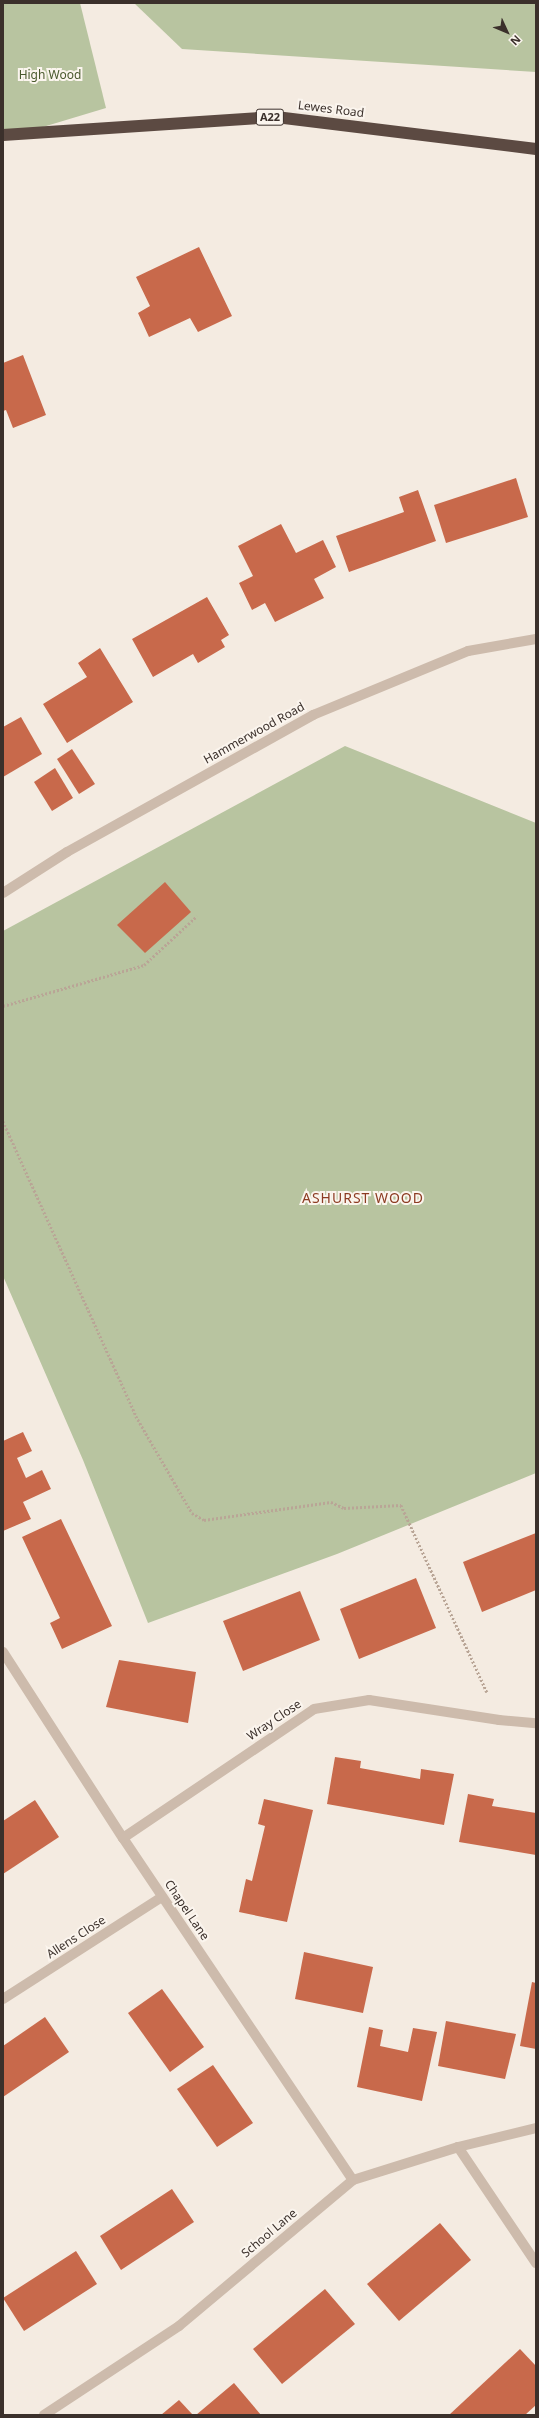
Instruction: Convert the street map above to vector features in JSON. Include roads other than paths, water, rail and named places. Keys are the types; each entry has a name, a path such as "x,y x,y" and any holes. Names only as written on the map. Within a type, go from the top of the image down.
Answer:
{"highway":[{"name":"Lewes Road","path":"3,135 276,117 536,149"}],"street":[{"name":"Hammerwood Road","path":"3,893 67,852 313,714 468,651 536,639"},
{"name":"Chapel Lane","path":"3,1652 162,1897 353,2180"},
{"name":"Wray Close","path":"123,1838 314,1709 369,1700 499,1720 536,1723"},
{"name":"Allens Close","path":"3,1999 162,1897"},
{"name":"School Lane","path":"44,2415 178,2326 353,2180 458,2147 536,2128"},
{"path":"458,2147 536,2263"}],"district":[{"name":"ASHURST WOOD","path":"363,1198"}],"park label":[{"name":"High Wood","path":"50,75"}]}
